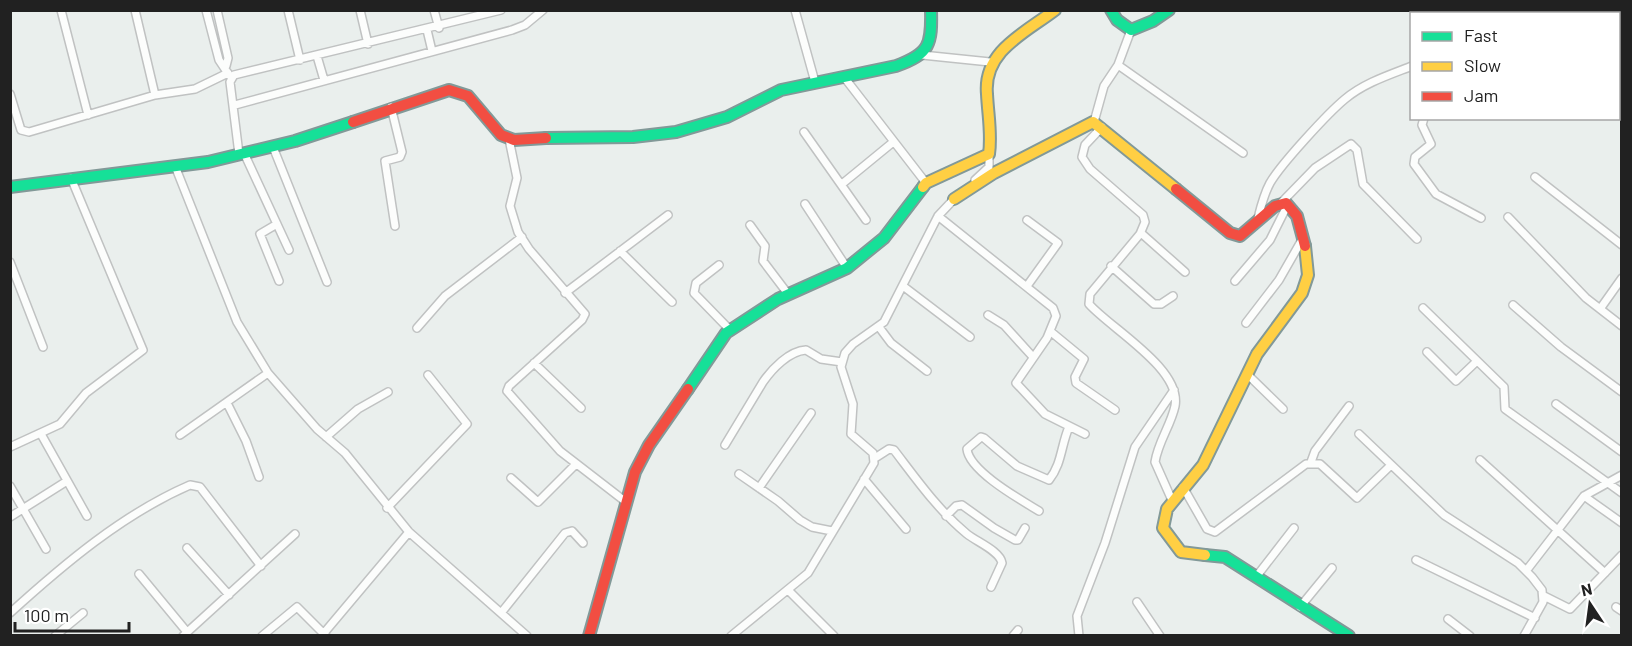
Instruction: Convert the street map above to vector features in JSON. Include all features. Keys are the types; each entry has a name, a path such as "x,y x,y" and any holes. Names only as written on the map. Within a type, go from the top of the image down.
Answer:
{"street":[{"path":"61,10 88,115"},
{"path":"135,10 155,95"},
{"path":"206,10 219,60 228,72"},
{"path":"217,10 228,58 228,72 242,153 289,250"},
{"path":"288,10 300,60"},
{"path":"360,10 368,44"},
{"path":"434,10 439,28"},
{"path":"235,105 324,80 429,40 439,28 501,10"},
{"path":"10,94 21,130 29,132 155,95 195,89 228,72 300,60 318,60 368,44 429,40 512,30 525,25 543,10"},
{"path":"795,10 815,82"},
{"path":"10,187 208,162 273,147 391,107 456,89 471,98 493,127 509,139 624,137 687,129 717,121 789,87 883,71 922,54 929,45 931,10"},
{"path":"875,458 873,453 851,434 853,404 842,374 842,362 853,344 879,327 903,286 938,216 989,167 985,89 990,62 997,53 1055,10"},
{"path":"1111,10 1117,20 1131,30"},
{"path":"1168,10 1153,21 1131,30 1118,65 1104,86 1098,125 1085,145 1082,157 1090,169 1143,214 1145,222 1141,233 1111,266 1090,294 1089,304 1118,328 1164,374 1174,390 1175,406 1155,462 1171,498"},
{"path":"922,54 990,62"},
{"path":"318,60 324,80"},
{"path":"1118,65 1243,153"},
{"path":"1257,221 1273,178 1334,110 1345,99 1372,82 1410,67"},
{"path":"844,77 892,143 926,183"},
{"path":"391,107 402,152 400,157 385,161 395,226"},
{"path":"1423,120 1422,125 1431,144 1414,157 1414,164 1436,194 1482,218"},
{"path":"954,199 994,173 1098,125"},
{"path":"1098,125 1121,147 1230,233 1240,236 1257,221 1284,204 1315,168 1351,144 1357,150 1363,184 1417,239"},
{"path":"804,132 866,220"},
{"path":"509,139 518,178 510,206 522,237 565,293 583,311 584,317 509,386 508,396 576,464 626,502"},
{"path":"842,184 892,143"},
{"path":"273,147 327,282"},
{"path":"589,636 615,552 635,472 649,445 730,330 748,316 788,294 847,268 884,238 926,183 989,154"},
{"path":"175,166 237,322 268,373 326,437 345,453 387,508 409,532 527,636"},
{"path":"1535,177 1622,245"},
{"path":"11,445 60,424 86,393 141,354 143,350 71,178"},
{"path":"804,204 847,268"},
{"path":"1284,204 1297,215 1308,255 1307,281 1300,296 1267,339 1247,374 1204,463 1171,498 1163,528 1181,552 1225,557 1348,636"},
{"path":"1235,281 1270,240 1284,204"},
{"path":"565,293 668,215"},
{"path":"938,216 1027,285 1055,312 1050,331 1017,379 1017,388 1045,414 1085,434"},
{"path":"1508,217 1571,284 1622,326"},
{"path":"1027,220 1058,243 1027,285"},
{"path":"277,224 260,234 279,281"},
{"path":"750,225 765,246 763,261 788,294"},
{"path":"1141,233 1185,272"},
{"path":"417,328 445,296 522,237"},
{"path":"1246,323 1279,280 1303,238"},
{"path":"620,252 672,302"},
{"path":"10,262 43,346"},
{"path":"718,265 696,283 694,293 730,330"},
{"path":"1111,266 1154,304 1161,304 1173,296"},
{"path":"1600,309 1622,278"},
{"path":"903,286 970,336"},
{"path":"1513,305 1570,354 1622,392"},
{"path":"1423,308 1504,387 1506,391 1503,404 1505,409 1622,493"},
{"path":"988,315 1004,325 1033,357"},
{"path":"879,327 891,343 927,371"},
{"path":"1050,331 1084,359 1075,377 1076,383 1115,410"},
{"path":"725,445 770,372 790,356 806,350 821,359 842,362"},
{"path":"1427,352 1456,381 1477,361"},
{"path":"534,363 581,408"},
{"path":"180,435 268,373"},
{"path":"1247,374 1282,409"},
{"path":"387,508 467,424 428,375"},
{"path":"1079,636 1077,616 1106,543 1135,447 1174,390"},
{"path":"326,437 358,409 388,392"},
{"path":"227,403 246,441 259,477"},
{"path":"1556,404 1622,452"},
{"path":"1311,462 1315,451 1349,406"},
{"path":"759,488 811,413"},
{"path":"1039,512 990,478 969,455 967,449 981,437 984,438 1017,466 1049,480 1063,452 1062,444 1069,427"},
{"path":"41,434 87,516"},
{"path":"1359,434 1444,514 1526,571 1544,596 1570,609 1622,555"},
{"path":"734,635 808,573 875,458 889,449 894,450 946,516 979,544 1000,556 1002,563 991,587"},
{"path":"1480,460 1605,573"},
{"path":"1183,487 1207,529 1215,532 1311,462 1320,464 1357,498 1391,465"},
{"path":"511,478 538,502 576,464"},
{"path":"739,474 806,524 832,531"},
{"path":"1526,571 1556,529 1584,496 1622,474"},
{"path":"864,479 906,529"},
{"path":"10,517 68,481"},
{"path":"10,613 128,518 190,485 200,487 261,566"},
{"path":"10,486 46,549"},
{"path":"1584,496 1622,524"},
{"path":"946,516 956,506 962,505 1015,540 1018,540 1025,528"},
{"path":"1256,576 1294,528"},
{"path":"501,613 565,533 572,531 583,543"},
{"path":"262,636 297,606 325,634 409,532"},
{"path":"139,574 185,634 295,534"},
{"path":"187,548 229,595"},
{"path":"1416,560 1535,618"},
{"path":"1300,606 1332,568"},
{"path":"788,590 834,636"},
{"path":"1524,636 1544,596"},
{"path":"1137,602 1160,636"},
{"path":"55,636 83,613"},
{"path":"1448,619 1470,636"}],"traffic: fast":[{"path":"546,138 633,137 676,132 727,117 781,90 896,66 916,57 927,46 931,31 931,10"},
{"path":"1111,10 1117,20 1131,30 1153,21 1169,10"},
{"path":"10,187 208,162 295,141 353,122"},
{"path":"688,389 726,333 778,299 847,268 884,238 923,187"},
{"path":"1205,555 1225,557 1349,636"}],"traffic: slow":[{"path":"923,187 926,183 989,154 987,94 992,66 1008,44 1055,10"},
{"path":"954,199 994,173 1093,122 1176,189"},
{"path":"1205,555 1181,552 1163,528 1167,509 1203,465 1257,354 1302,293 1308,275 1305,246"}],"traffic: jam":[{"path":"353,122 449,90 468,96 501,135 514,140 546,138"},
{"path":"1176,189 1230,233 1240,236 1275,206 1286,203 1297,216 1305,246"},
{"path":"589,636 635,472 649,445 688,389"}]}
